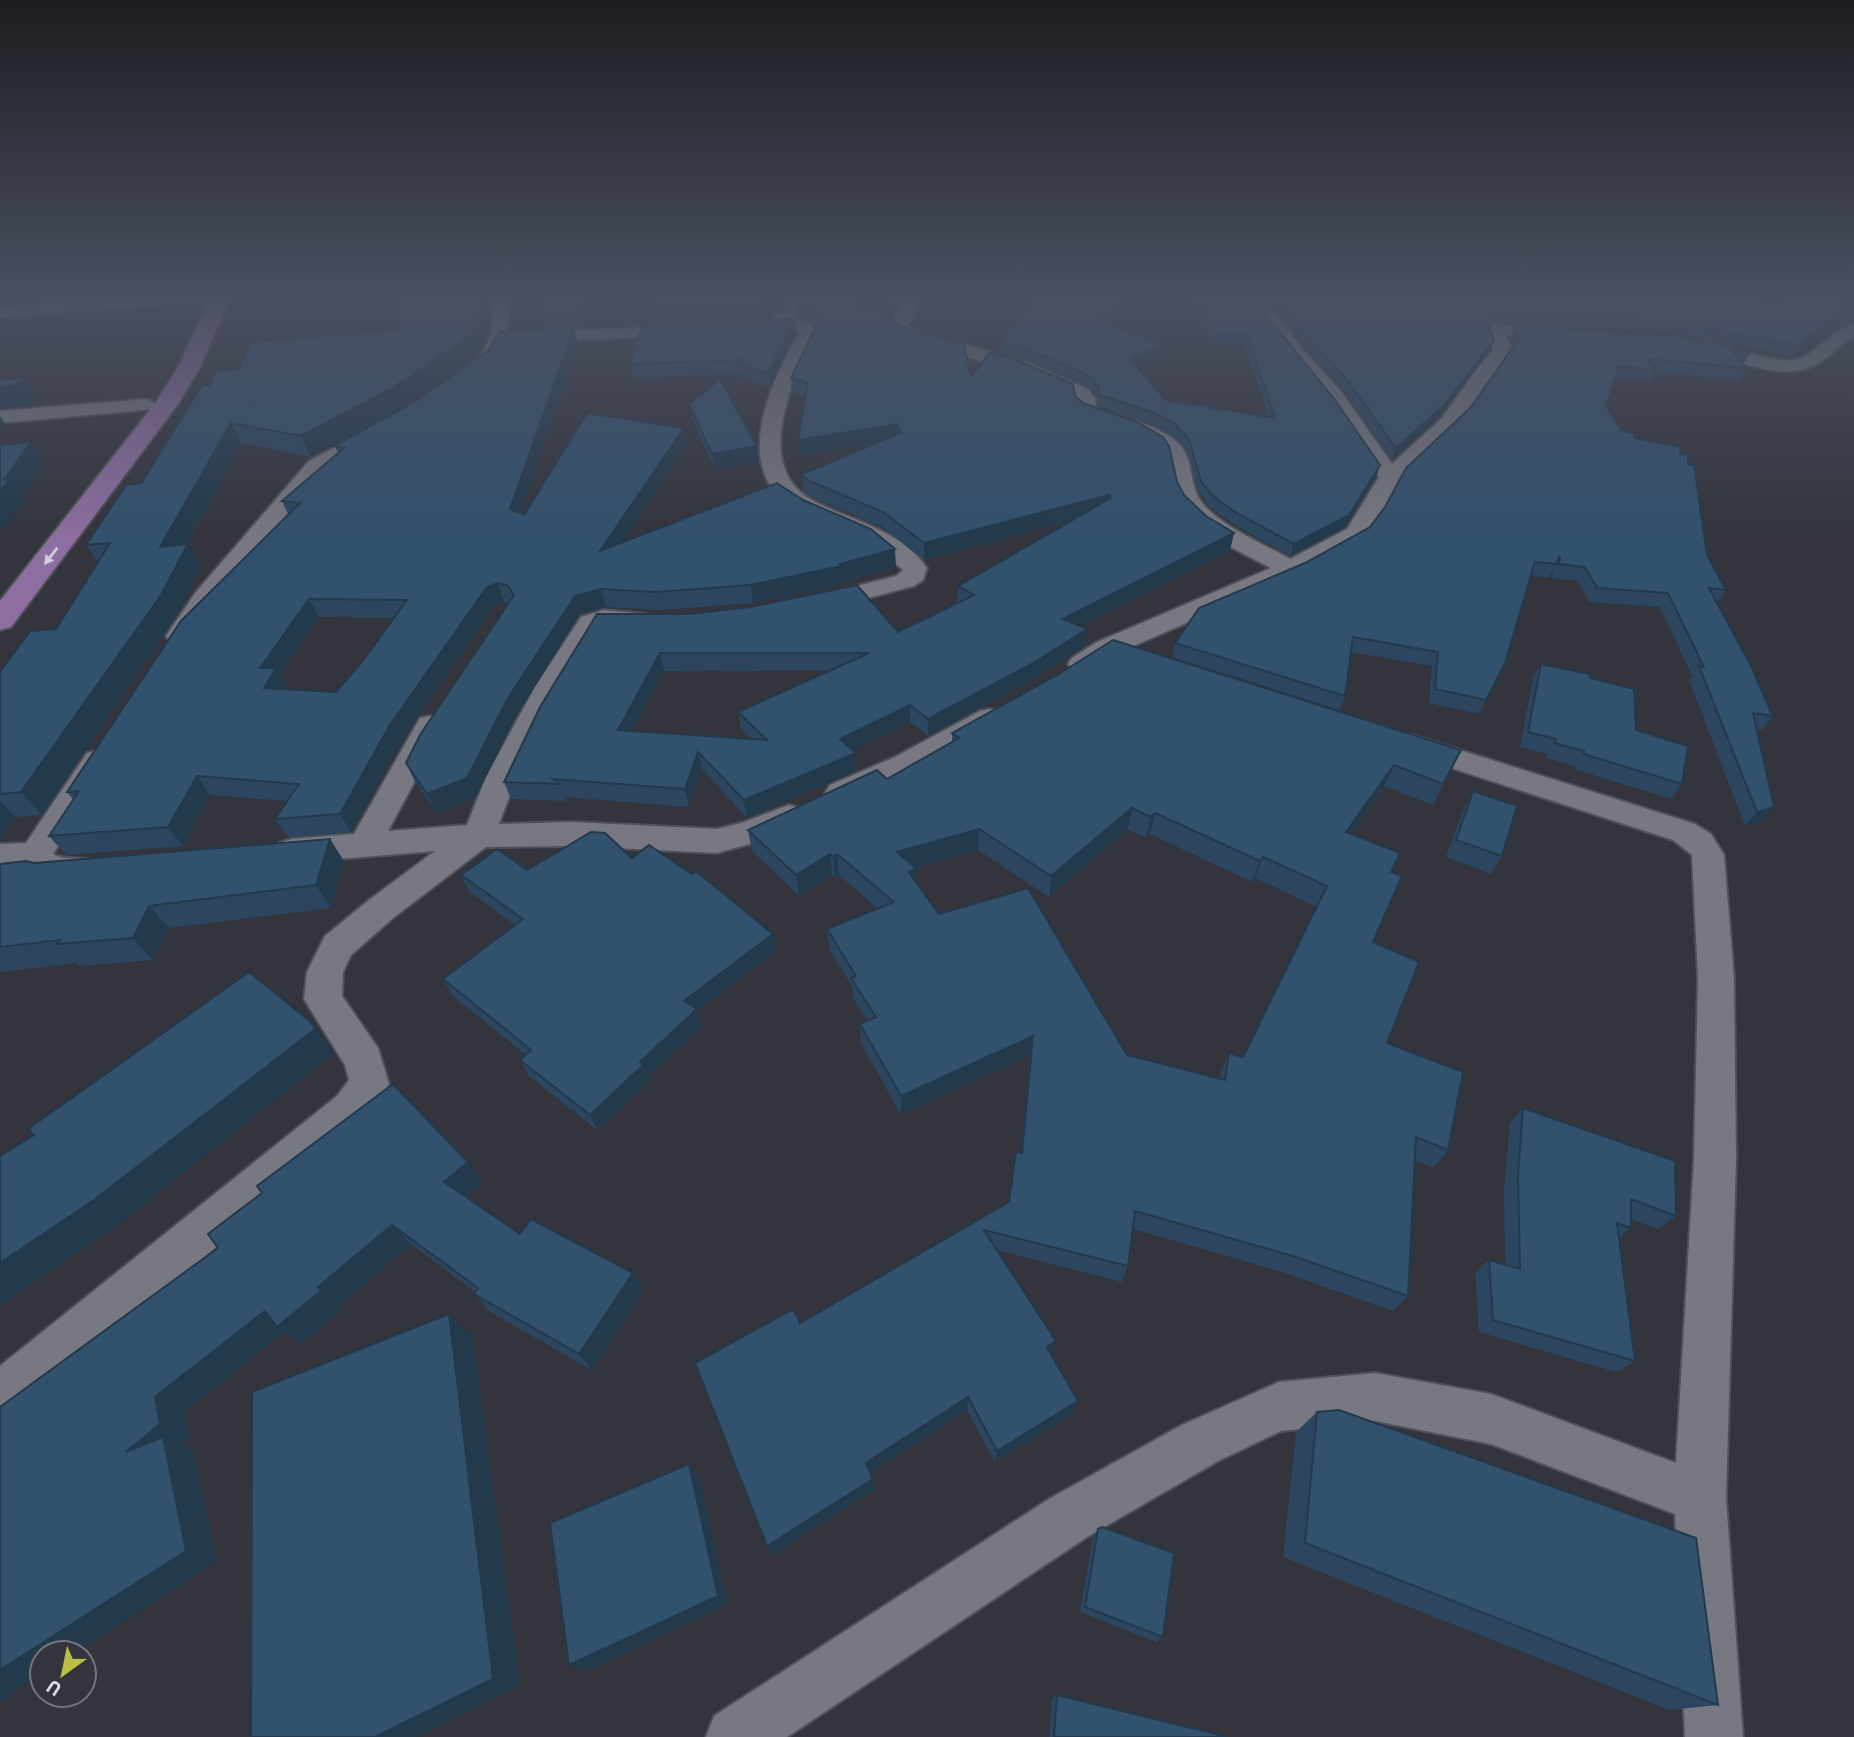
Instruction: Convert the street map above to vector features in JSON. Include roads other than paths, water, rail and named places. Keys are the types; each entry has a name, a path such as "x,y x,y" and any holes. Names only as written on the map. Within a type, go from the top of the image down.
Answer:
{"main road":[{"path":"0,587 147,405 166,376"},
{"path":"0,621 167,404 184,376"}],"street":[{"path":"445,390 464,376"},
{"path":"788,376 769,437 769,454 785,492 798,502 888,544 915,568 914,575 905,582 797,607"},
{"path":"1046,376 1081,393 1089,412 1125,425 1169,446 1177,457 1183,490 1199,512 1290,569"},
{"path":"1317,376 1335,397 1390,477"},
{"path":"1055,681 1106,648 1290,569 1355,534 1367,519 1390,477 1445,428 1484,376"},
{"path":"0,417 147,405"},
{"path":"168,653 205,597 317,466 395,422"},
{"path":"0,1397 351,1109 369,1084 364,1059 323,999 325,972 338,946 381,909 479,836 501,777 549,687 590,623 604,618 660,621"},
{"path":"1106,648 1154,664"},
{"path":"364,845 413,752 445,701"},
{"path":"270,853 479,836 571,834 717,841 748,833 906,764 1009,707"},
{"path":"1382,735 1684,832 1700,842 1708,855 1716,978 1715,1159 1700,1498 1714,1737"},
{"path":"35,855 109,743"},
{"path":"0,856 35,855"},
{"path":"35,855 40,864 56,871 109,867"},
{"path":"735,1737 1068,1518 1200,1443 1279,1407 1375,1397 1491,1419 1700,1498"}]}
